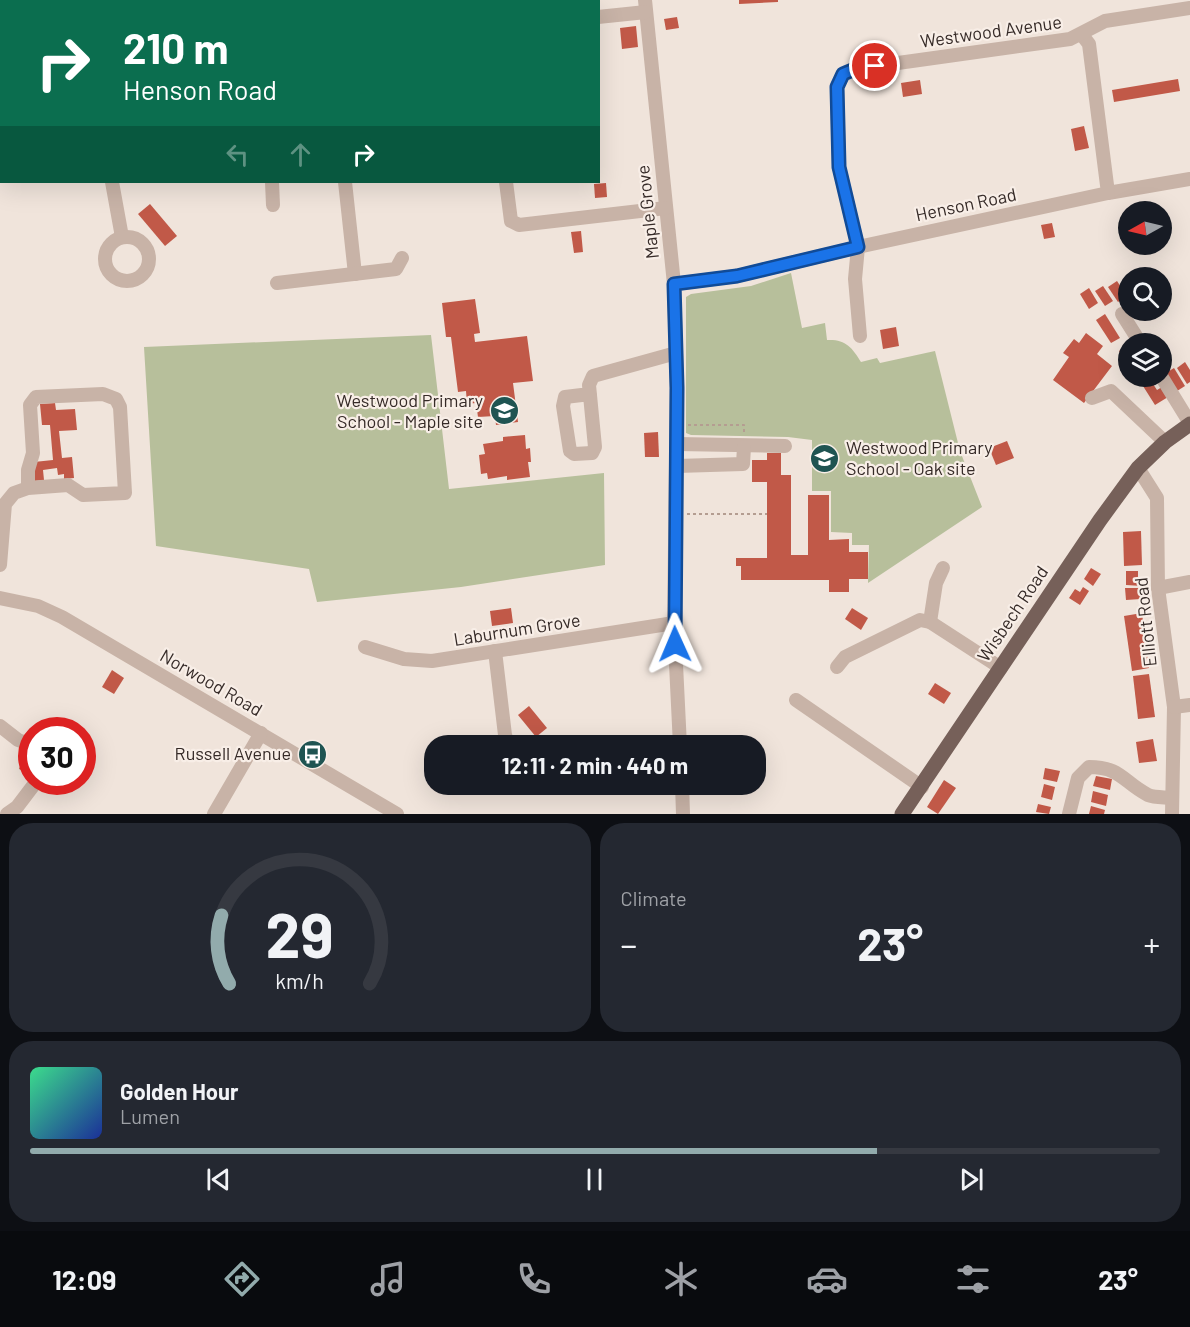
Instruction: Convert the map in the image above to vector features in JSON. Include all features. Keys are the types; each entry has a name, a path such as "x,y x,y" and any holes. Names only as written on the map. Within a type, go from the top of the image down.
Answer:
{"main road":[{"name":"Wisbech Road","path":"902,814 1100,520 1138,468 1164,441 1190,423"}],"street":[{"path":"600,17 645,6"},
{"name":"Maple Grove","path":"645,6 674,284 677,425 675,623 680,735"},
{"name":"Westwood Avenue","path":"860,336 855,279 858,247 839,167 837,87 843,74 855,69 1070,39 1082,35 1105,21 1190,8"},
{"path":"1082,35 1089,44 1108,193"},
{"name":"Henson Road","path":"674,284 737,276 858,247 1108,193 1190,178"},
{"path":"112,183 122,237"},
{"path":"272,183 273,205"},
{"path":"345,183 355,274"},
{"path":"506,183 511,220 519,225 666,208"},
{"path":"277,283 396,269 402,258"},
{"path":"590,394 589,385 594,376 676,353"},
{"path":"1168,387 1190,423"},
{"path":"1092,398 1111,391 1164,441"},
{"path":"0,565 5,504 14,493 28,488 68,485 83,495 125,493 120,407 116,399 103,394 36,397 30,405 33,453 28,470 28,488"},
{"path":"677,444 785,446"},
{"path":"676,465 742,464 745,447"},
{"name":"Elliott Road","path":"1138,468 1157,498 1158,588 1174,707 1172,814"},
{"path":"930,622 936,583 944,568"},
{"path":"1158,588 1190,582"},
{"name":"Norwood Road","path":"0,598 38,606 62,617 397,814"},
{"path":"837,667 845,657 920,620 930,622 1001,668"},
{"name":"Laburnum Grove","path":"365,647 404,659 432,661 675,623"},
{"path":"495,651 505,735"},
{"path":"796,700 922,787"},
{"path":"1174,707 1190,705"},
{"path":"0,726 18,740"},
{"path":"214,814 261,733"},
{"path":"1070,814 1078,778 1089,767 1104,767 1117,773 1150,796 1172,798"},
{"path":"7,814 17,807 26,795"},
{"path":"682,795 683,814"}],"path":[{"path":"677,425 744,425 745,447"},
{"path":"684,514 767,514"}],"green space":[{"name":"Westwood Primary School - Oak site","path":"791,273 802,328 825,323 827,340 839,341 847,345 861,362 877,358 880,363 935,351 960,451 982,507 868,583 869,545 852,545 852,533 831,532 831,491 812,491 812,440 686,433 686,297 691,294 751,286"},
{"path":"431,335 449,489 604,473 605,565 461,587 317,602 309,569 156,546 144,347"}],"building":[{"path":"739,0 778,0 778,2 739,4"},
{"path":"677,17 679,28 666,30 664,19"},
{"path":"636,26 638,47 622,49 620,28"},
{"path":"1178,79 1180,91 1114,102 1112,90"},
{"path":"920,80 922,94 903,97 901,83"},
{"path":"1084,126 1089,148 1075,151 1071,129"},
{"path":"606,183 607,197 595,198 594,184"},
{"path":"150,204 177,236 165,246 138,214"},
{"path":"1052,223 1055,237 1044,239 1041,225"},
{"path":"581,231 583,252 574,253 571,232"},
{"path":"1117,281 1118,302 1108,287"},
{"path":"1103,286 1113,301 1105,306 1095,291"},
{"path":"1089,288 1098,303 1089,309 1080,294"},
{"path":"475,299 480,333 474,334 475,342 527,336 533,381 513,383 518,422 496,425 495,416 478,417 476,403 467,404 466,391 458,392 451,337 446,337 442,303"},
{"path":"1105,314 1118,335 1118,339 1111,343 1096,320"},
{"path":"896,327 899,346 883,349 880,330"},
{"path":"1086,333 1103,346 1097,354 1112,366 1084,403 1053,380 1069,357 1063,353 1074,339 1079,343"},
{"path":"1185,362 1190,370 1190,382 1187,384 1177,368"},
{"path":"1174,368 1185,386 1177,391 1172,383 1172,369"},
{"path":"1144,387 1155,387 1157,390 1162,387 1168,397 1155,405"},
{"path":"55,403 56,410 75,409 77,430 59,431 62,458 72,457 74,478 64,479 64,474 58,475 57,468 43,470 44,480 35,481 34,462 53,460 50,425 42,425 40,404"},
{"path":"658,432 659,457 645,457 644,433"},
{"path":"525,435 526,449 530,448 531,462 528,462 530,477 507,480 507,476 488,479 487,473 481,474 479,455 485,454 483,444 503,441 503,437"},
{"path":"1007,441 1014,458 996,465 989,448"},
{"path":"767,453 781,453 781,475 791,475 791,555 808,555 808,495 829,495 829,540 849,539 849,552 868,552 868,579 849,579 849,592 829,592 829,580 741,580 741,566 736,566 736,558 767,558 767,482 752,482 752,460 767,460"},
{"path":"1141,531 1142,565 1124,566 1123,532"},
{"path":"1091,568 1101,574 1093,586 1084,579"},
{"path":"1126,571 1138,571 1138,577 1142,577 1142,586 1126,585"},
{"path":"1083,587 1089,591 1080,605 1069,598 1075,589 1080,592"},
{"path":"1125,588 1140,588 1141,599 1126,600"},
{"path":"511,608 513,623 492,626 490,611"},
{"path":"852,608 868,618 861,630 845,619"},
{"path":"1142,613 1149,668 1132,671 1124,616"},
{"path":"112,670 124,678 114,694 102,687"},
{"path":"1149,674 1155,717 1138,719 1133,676"},
{"path":"935,683 951,693 944,704 928,694"},
{"path":"529,706 547,728 538,735 534,735 518,715"},
{"path":"1153,739 1157,761 1139,763 1136,742"},
{"path":"1045,768 1060,771 1057,782 1043,779"},
{"path":"1096,776 1112,779 1110,790 1093,786"},
{"path":"944,780 956,788 938,814 927,807"},
{"path":"1044,784 1055,787 1052,800 1041,797"},
{"path":"1093,791 1108,795 1106,806 1091,802"},
{"path":"1038,804 1051,807 1049,814 1036,812"},
{"path":"1091,806 1105,810 1104,814 1089,814"}],"place":[{"name":"Westwood Primary School - Maple site","path":"504,411"},
{"name":"Westwood Primary School - Oak site","path":"825,458"},
{"name":"Russell Avenue","path":"312,754"}],"route":[{"path":"675,644 677,388 674,284 737,276 858,247 839,167 837,87 843,74 855,69 875,66"}]}
